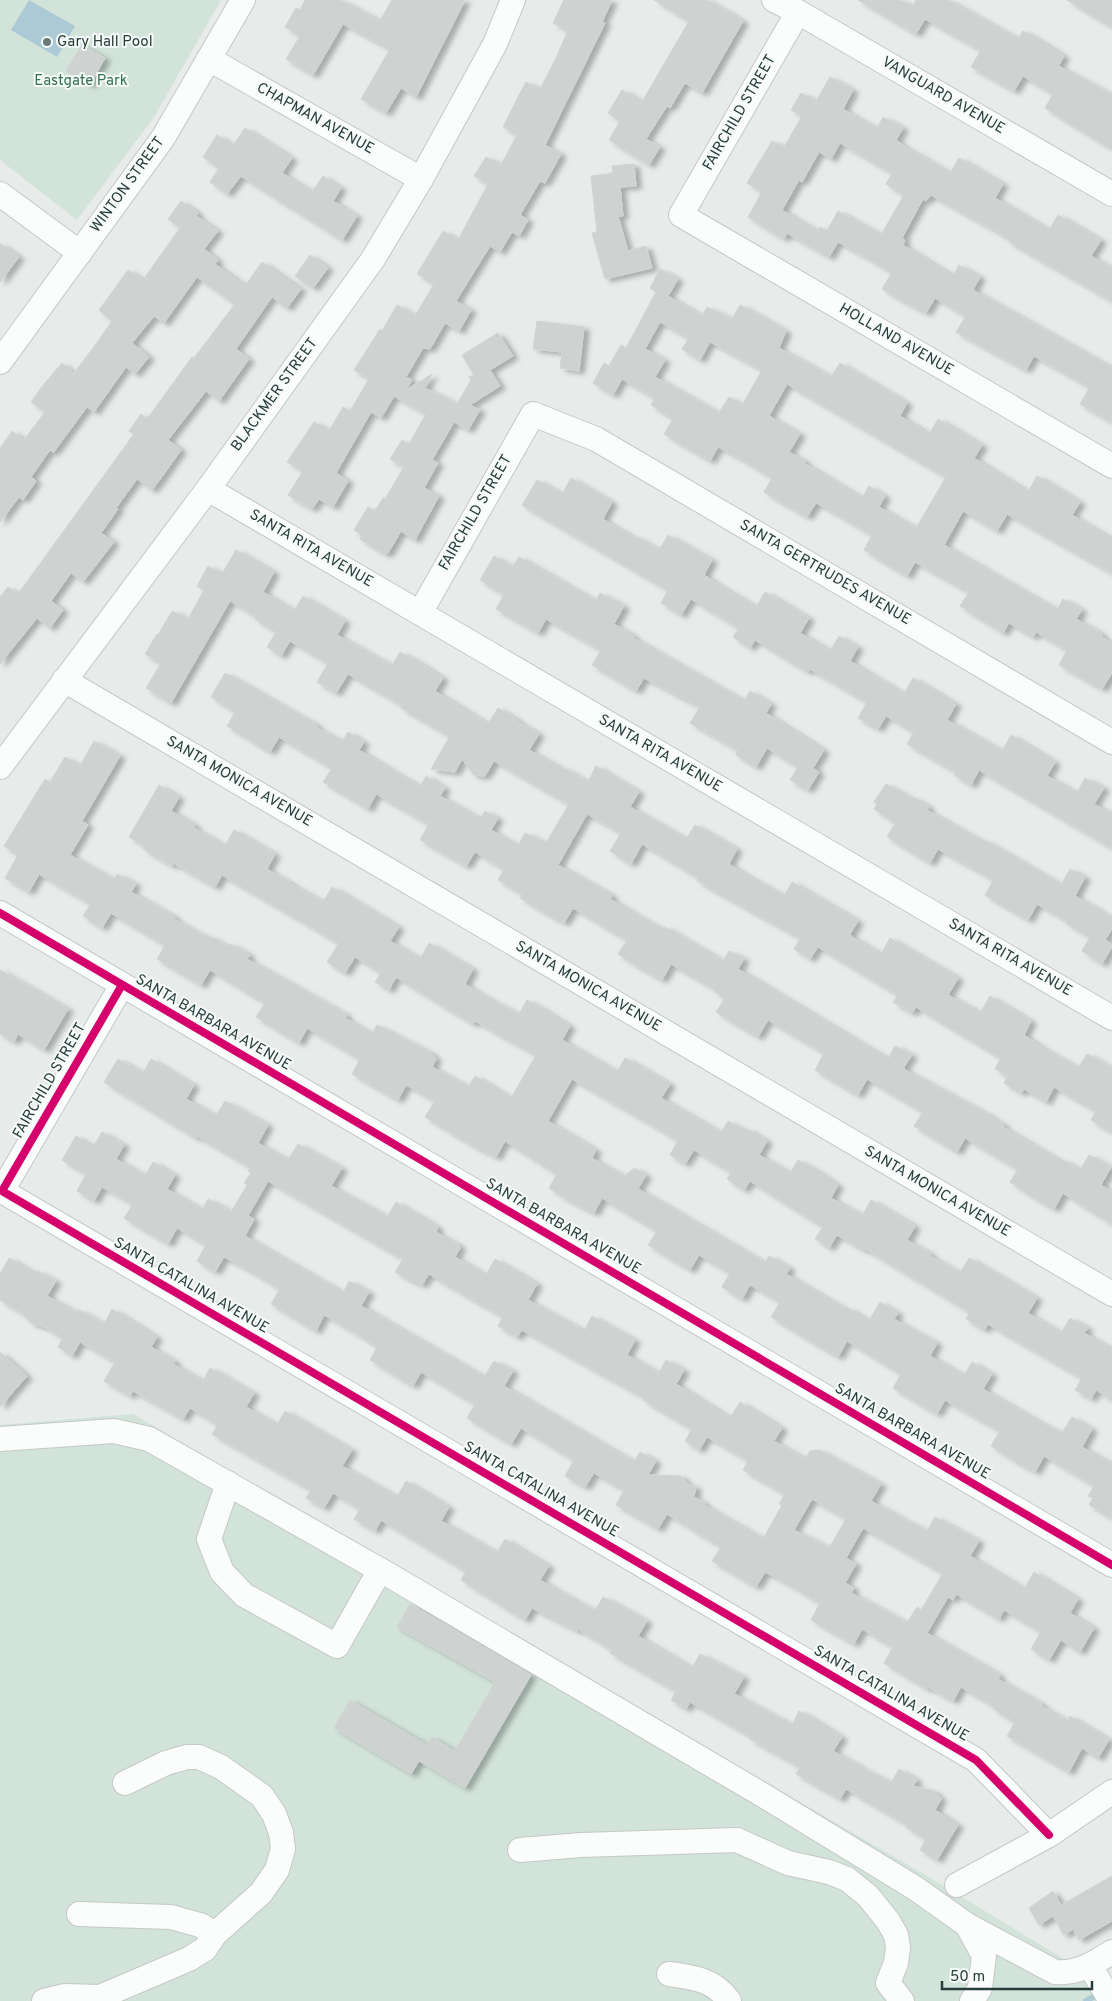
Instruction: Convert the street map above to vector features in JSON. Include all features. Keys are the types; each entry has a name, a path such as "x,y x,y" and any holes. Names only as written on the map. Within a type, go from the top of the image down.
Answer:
{"street":[{"name":"WINTON STREET","path":"0,362 163,138 243,0"},
{"name":"BLACKMER STREET","path":"0,766 208,489 373,259 421,179 495,44 513,0"},
{"name":"VANGUARD AVENUE","path":"774,0 798,12 1112,194"},
{"name":"FAIRCHILD STREET","path":"681,215 798,12"},
{"name":"CHAPMAN AVENUE","path":"209,60 421,179"},
{"path":"0,194 80,253"},
{"name":"HOLLAND AVENUE","path":"681,215 1112,466"},
{"name":"FAIRCHILD STREET","path":"420,613 533,414"},
{"name":"SANTA GERTRUDES AVENUE","path":"533,414 596,439 1112,742"},
{"name":"SANTA RITA AVENUE","path":"208,489 1112,1018"},
{"name":"SANTA MONICA AVENUE","path":"64,680 1112,1294"},
{"name":"SANTA BARBARA AVENUE","path":"0,913 1112,1565"},
{"name":"FAIRCHILD STREET","path":"2,1191 122,985"},
{"name":"SANTA CATALINA AVENUE","path":"2,1191 976,1760 1049,1835"},
{"path":"0,1438 114,1432 148,1439 380,1570 766,1796 915,1888 967,1925 1055,1972 1068,1973 1090,1966 1112,1952"},
{"path":"228,1483 210,1539 222,1572 244,1596 337,1646 380,1570"},
{"path":"44,2001 65,1996 100,1997 189,1959 205,1949 212,1939 261,1893 277,1870 284,1849 281,1833 274,1814 262,1796 221,1767 199,1757 187,1757 166,1763 125,1783"},
{"path":"957,1885 1049,1835 1112,1792"},
{"path":"520,1850 581,1845 737,1840 788,1863 829,1872 847,1879 868,1896 888,1921 896,1935 898,1947 896,1963 888,1983 902,2001"},
{"path":"79,1914 185,1920 207,1929 212,1939"},
{"path":"967,1925 984,1956 980,1988 972,2001"},
{"path":"1090,1966 1110,2001"},
{"path":"669,1974 713,1984 729,2001"}],"green space":[{"name":"Eastgate Park","path":"0,0 221,0 154,117 77,220 0,160"},
{"path":"133,1414 927,1876 1112,1988 1112,2001 0,2001 0,1425"}],"water":[{"path":"29,0 75,26 57,57 11,30"}],"building":[{"path":"305,0 340,0 380,21 392,0 465,0 416,97 401,88 386,113 361,99 390,49 343,24 313,75 286,59 300,36 285,27 296,8 300,10"},
{"path":"564,0 612,0 602,22 605,23 545,145 561,154 545,183 540,181 520,215 528,220 519,236 512,232 500,252 490,246 456,301 471,310 459,331 445,323 430,349 423,348 406,377 412,380 406,390 432,374 425,388 457,404 471,380 469,377 474,375 462,355 498,333 513,356 490,370 500,386 470,405 480,410 468,430 454,422 432,460 438,463 424,488 439,496 415,540 401,531 388,553 385,554 360,539 362,535 354,530 368,507 375,511 383,498 385,499 404,467 390,459 402,440 409,444 426,414 394,396 381,418 371,412 336,473 348,481 333,507 319,499 312,509 288,495 303,471 287,462 314,422 329,431 343,407 350,411 369,379 354,370 380,329 382,331 397,305 415,316 434,284 417,274 443,231 458,240 488,184 474,176 486,157 501,165 517,135 503,127 517,99 526,82 540,89 557,56 568,30 553,23"},
{"path":"654,0 707,0 743,21 702,93 685,83 670,108 667,106 646,139 660,147 649,165 609,140 620,121 608,113 622,90 642,102 689,21"},
{"path":"858,0 900,0 912,7 916,0 948,0 1018,39 1023,31 1044,43 1064,56 1059,65 1060,67 1112,95 1112,149 1045,108 1053,94 1023,76 1014,91 971,67 981,50 925,19 916,34"},
{"path":"1067,0 1112,0 1112,27"},
{"path":"82,45 105,58 90,85 66,71"},
{"path":"830,77 853,90 843,109 877,129 883,117 903,128 896,140 907,148 950,173 959,158 1003,184 995,198 1049,230 1058,215 1101,240 1091,256 1112,268 1112,301 1009,242 1010,239 931,195 926,201 923,199 902,238 905,240 903,245 953,276 959,265 980,277 973,290 1112,368 1112,422 1080,404 1090,387 1034,356 1026,370 956,332 966,316 935,298 926,313 882,289 892,272 862,255 838,242 829,257 787,233 784,239 748,217 762,192 747,183 772,141 784,147 802,116 791,110 801,93 816,101","holes":["840,143 892,173 886,184 904,195 881,235 838,211 827,231 820,227 817,231 782,210 799,180 802,182 819,152 831,159"]},
{"path":"245,128 292,158 282,173 312,192 323,176 341,188 333,201 357,216 342,240 241,176 227,194 210,182 219,168 203,157 217,135 233,146"},
{"path":"634,164 636,186 620,187 623,216 618,216 628,251 646,246 652,268 605,279 592,233 597,232 591,176 613,172 612,166"},
{"path":"181,201 198,213 196,216 218,231 204,249 218,260 215,264 245,286 262,262 301,289 287,308 272,297 236,349 249,359 219,401 206,391 168,440 181,450 152,490 137,479 116,508 118,509 101,533 114,542 83,582 71,573 51,601 63,610 50,628 37,618 0,664 0,597 8,587 18,594 134,434 129,431 141,414 147,419 192,357 194,358 235,304 197,277 164,323 154,316 132,343 149,357 135,374 126,367 94,412 87,407 53,453 50,450 31,477 36,481 23,500 19,497 0,522 0,448 12,431 24,440 45,412 31,402 44,384 62,363 74,373 96,344 112,321 99,310 128,270 143,280 180,228 168,219"},
{"path":"0,243 19,257 0,282"},
{"path":"310,255 328,268 313,288 295,276"},
{"path":"660,269 678,279 668,296 702,316 707,307 732,319 740,305 786,331 779,348 831,377 840,363 907,403 900,416 929,434 938,419 982,445 974,458 1028,492 1037,476 1080,502 1072,515 1112,539 1112,573 1007,514 997,531 963,511 944,545 1057,610 1063,599 1082,610 1076,619 1102,634 1101,636 1112,643 1112,673 1102,689 1059,665 1067,650 1036,632 1033,637 1009,623 1003,633 960,606 969,592 915,562 907,576 864,550 872,535 837,514 816,503 807,517 764,492 772,478 743,460 718,447 710,461 664,434 673,419 651,405 655,398 622,379 613,395 593,383 604,363 609,366 621,345 626,348 656,292 650,288","holes":["660,322 689,338 682,349 700,360 710,342 762,370 742,405 729,397 719,413 655,377 665,360 645,349","787,384 946,477 916,528 879,507 885,496 869,486 862,498 789,452 800,434 769,416"]},
{"path":"537,321 584,327 579,371 560,368 562,352 533,349"},
{"path":"571,478 612,502 603,519 636,539 636,537 659,550 668,535 712,560 704,575 727,590 756,607 765,592 809,618 800,633 830,651 839,636 858,647 850,661 904,694 913,678 956,704 947,720 1002,751 1011,735 1055,762 1047,776 1077,793 1085,778 1104,788 1094,804 1112,814 1112,848 979,770 971,785 954,775 956,772 907,744 914,732 886,716 878,729 858,718 867,702 810,669 808,672 755,640 750,648 733,637 739,628 691,599 681,615 661,603 668,590 522,505 537,480 562,494"},
{"path":"236,550 274,572 263,592 294,611 303,596 345,621 337,635 392,666 400,652 420,663 443,678 435,691 488,724 498,708 539,734 529,750 588,782 596,766 639,792 630,807 686,839 695,825 737,849 729,864 784,896 792,882 858,921 850,934 852,937 881,954 890,938 958,978 948,995 980,1013 990,996 1031,1021 1024,1035 1046,1050 1078,1068 1087,1054 1112,1068 1112,1133 1091,1120 1096,1111 1054,1087 1046,1102 1024,1089 1021,1093 1004,1083 1008,1076 995,1069 1001,1058 916,1007 912,1013 893,1002 898,995 818,947 810,959 794,949 800,938 697,881 699,878 642,844 631,864 610,851 621,833 587,814 558,865 612,895 610,899 663,930 665,927 716,957 724,960 729,951 744,959 738,969 888,1059 895,1046 912,1055 904,1067 905,1070 987,1114 1004,1125 1003,1127 1062,1162 1063,1160 1080,1170 1089,1155 1111,1167 1101,1185 1112,1192 1112,1224 1063,1193 1054,1209 1035,1198 1010,1182 1018,1169 965,1138 957,1152 914,1126 923,1112 867,1079 858,1095 840,1085 815,1070 824,1053 768,1020 758,1037 716,1012 725,998 715,992 716,990 671,964 662,980 637,966 618,954 627,940 573,908 564,923 544,912 520,898 522,894 498,880 504,869 475,852 466,866 420,840 429,824 376,794 368,809 323,782 332,768 279,737 270,752 227,726 235,712 211,697 225,673 317,725 316,727 342,742 348,732 364,742 359,750 420,787 426,776 445,788 440,796 480,819 485,811 498,818 491,830 518,846 525,833 546,843 569,804 494,761 485,776 474,775 462,759 455,772 431,769 450,736 401,708 402,705 348,674 336,693 317,682 328,663 290,641 281,656 267,647 276,632 255,619 256,616 230,601 171,703 146,688 161,663 145,654 172,611 188,619 204,590 197,586 208,566 222,574"},
{"path":"494,556 512,567 519,557 596,601 600,593 624,606 614,624 634,636 633,638 744,701 750,691 771,704 766,713 824,750 813,768 819,772 808,790 790,780 798,767 767,748 756,767 736,755 738,750 690,723 700,707 644,678 636,691 592,665 601,650 546,619 538,633 496,609 504,595 480,580"},
{"path":"94,741 120,756 82,821 88,825 70,855 114,880 117,874 136,884 131,892 175,917 174,919 208,938 209,936 229,947 231,944 250,955 247,959 347,1015 345,1018 372,1034 377,1025 431,1053 436,1059 432,1067 468,1087 475,1076 511,1098 536,1055 475,1021 473,1024 396,977 389,990 375,982 381,973 355,957 345,973 327,962 339,943 222,875 215,887 173,863 172,866 143,849 145,846 129,837 159,785 179,797 171,811 195,825 194,828 225,846 234,830 275,854 267,869 291,884 323,902 332,887 399,927 390,941 420,959 429,943 473,969 465,984 493,1001 519,1014 527,1000 546,1011 570,1026 562,1040 617,1072 625,1058 670,1084 661,1098 721,1133 728,1121 746,1131 747,1129 767,1141 759,1155 790,1173 798,1160 814,1169 838,1185 831,1198 862,1216 871,1200 915,1226 907,1240 931,1254 930,1256 960,1273 969,1258 1037,1298 1028,1313 1061,1333 1070,1318 1088,1328 1084,1333 1112,1349 1112,1400 1096,1390 1091,1399 1075,1390 1082,1378 988,1324 984,1330 966,1319 970,1312 867,1250 837,1235 829,1248 815,1239 823,1227 750,1181 744,1190 727,1179 731,1172 694,1150 685,1164 670,1155 678,1140 572,1079 548,1121 596,1150 592,1158 624,1177 634,1168 646,1175 638,1189 765,1263 769,1256 790,1268 786,1274 847,1310 848,1308 869,1321 880,1302 898,1313 894,1319 937,1343 930,1356 964,1376 972,1362 992,1374 983,1389 1043,1424 1062,1433 1072,1417 1092,1429 1082,1447 1112,1464 1112,1518 1089,1505 1093,1498 1088,1496 1094,1486 1075,1474 1044,1456 1035,1472 1015,1461 991,1446 1000,1431 945,1400 937,1414 893,1388 901,1374 847,1341 838,1357 819,1346 771,1317 780,1302 750,1285 742,1299 722,1287 730,1273 699,1255 690,1270 648,1245 657,1231 602,1198 594,1213 568,1200 549,1188 557,1174 505,1141 496,1157 470,1144 425,1117 435,1101 406,1085 398,1100 352,1074 360,1059 307,1028 299,1043 256,1017 265,1003 210,970 201,985 157,959 165,945 111,913 102,928 83,916 91,904 39,874 29,892 5,878 18,855 4,846 45,779 50,782 65,757 80,766"},
{"path":"886,784 914,800 915,798 929,807 927,810 983,842 984,840 1061,885 1070,869 1085,877 1075,896 1112,918 1112,929 1105,940 1112,944 1112,947 1102,964 1082,951 1090,937 1066,923 1067,921 1037,904 1028,920 985,895 993,881 982,873 938,849 930,863 887,837 895,823 874,809 877,804 874,802"},
{"path":"0,970 68,1009 44,1050 18,1034 14,1042 0,1034"},
{"path":"118,1059 143,1073 151,1059 194,1085 186,1099 216,1116 225,1101 268,1125 258,1143 288,1160 298,1144 342,1168 331,1186 387,1217 396,1202 438,1227 436,1232 459,1245 460,1248 455,1257 486,1275 495,1259 537,1284 528,1300 584,1331 592,1316 635,1340 627,1355 659,1373 666,1360 684,1370 676,1384 730,1418 740,1402 782,1428 774,1441 805,1459 810,1451 819,1450 881,1484 871,1501 927,1531 935,1517 979,1541 970,1556 1024,1589 1034,1572 1078,1599 1070,1613 1094,1628 1080,1652 1061,1640 1049,1660 1031,1649 1041,1632 1004,1610 999,1619 956,1594 953,1600 948,1597 927,1633 1000,1675 998,1679 1042,1704 1041,1706 1067,1721 1070,1716 1109,1740 1098,1758 1082,1748 1069,1772 1007,1736 1015,1722 994,1709 992,1705 961,1687 953,1701 928,1687 927,1689 884,1663 893,1647 862,1629 854,1644 811,1620 820,1603 790,1585 765,1572 756,1587 712,1561 721,1547 667,1514 658,1529 616,1505 624,1490 594,1473 585,1487 565,1476 574,1460 521,1428 511,1444 467,1418 475,1404 421,1372 413,1386 370,1360 377,1347 354,1332 324,1315 316,1331 271,1304 280,1289 245,1268 224,1257 215,1272 197,1261 206,1245 177,1228 168,1244 124,1218 133,1204 102,1187 94,1201 77,1191 86,1174 62,1160 76,1136 93,1147 102,1132 124,1145 116,1159 145,1176 153,1162 175,1175 167,1189 202,1210 208,1199 231,1212 247,1185 244,1183 251,1173 248,1171 250,1167 197,1136 196,1138 104,1082","holes":["268,1181 403,1259 395,1272 422,1285 429,1274 503,1317 498,1326 517,1337 522,1330 645,1398 643,1400 692,1429 685,1441 699,1450 707,1437 748,1460 743,1470 785,1494 779,1504 782,1505 763,1539 704,1505 705,1503 694,1497 696,1487 688,1484 681,1476 648,1475 656,1461 640,1452 634,1462 504,1386 513,1371 494,1361 484,1377 361,1306 369,1292 349,1281 343,1293 245,1236 254,1219 248,1216","812,1499 846,1519 829,1548 794,1530","863,1528 943,1573 921,1610 917,1607 907,1623 851,1593 854,1588 845,1583 856,1564 846,1558"]},
{"path":"9,1258 36,1274 38,1271 56,1281 47,1296 77,1313 79,1310 104,1324 112,1309 157,1337 151,1347 175,1361 173,1364 203,1381 210,1368 254,1393 246,1407 277,1425 285,1411 352,1450 342,1466 397,1497 406,1481 449,1507 441,1521 497,1553 505,1539 549,1566 540,1580 569,1597 595,1611 603,1597 647,1621 638,1636 692,1668 700,1654 744,1677 734,1694 792,1725 799,1711 842,1737 833,1751 864,1769 891,1783 899,1769 917,1780 913,1786 934,1791 941,1799 935,1810 958,1825 937,1860 920,1850 926,1839 906,1827 908,1825 846,1789 840,1799 796,1774 800,1767 750,1739 752,1737 690,1702 686,1709 671,1700 676,1691 610,1653 612,1650 578,1629 577,1631 532,1608 525,1620 461,1580 466,1571 381,1520 375,1531 354,1519 360,1509 333,1493 324,1508 306,1498 311,1490 212,1434 218,1425 190,1408 183,1419 133,1391 130,1396 104,1381 115,1362 80,1342 72,1356 58,1347 63,1338 45,1327 31,1323 22,1313 0,1300 0,1274"},
{"path":"0,1352 27,1376 0,1407"},
{"path":"410,1604 531,1675 465,1788 419,1761 411,1774 334,1728 350,1700 427,1745 432,1737 455,1751 495,1682 397,1627"},
{"path":"1112,1876 1112,1921 1079,1940 1073,1929 1064,1935 1053,1916 1039,1925 1029,1908 1053,1891 1061,1905"}],"waterway":[{"path":"1086,2001 1100,1993"}],"cycle path":[{"path":"0,913 1112,1565"},
{"path":"122,985 2,1191 976,1760 1049,1835"}],"place":[{"name":"Gary Hall Pool","path":"47,42"}]}
